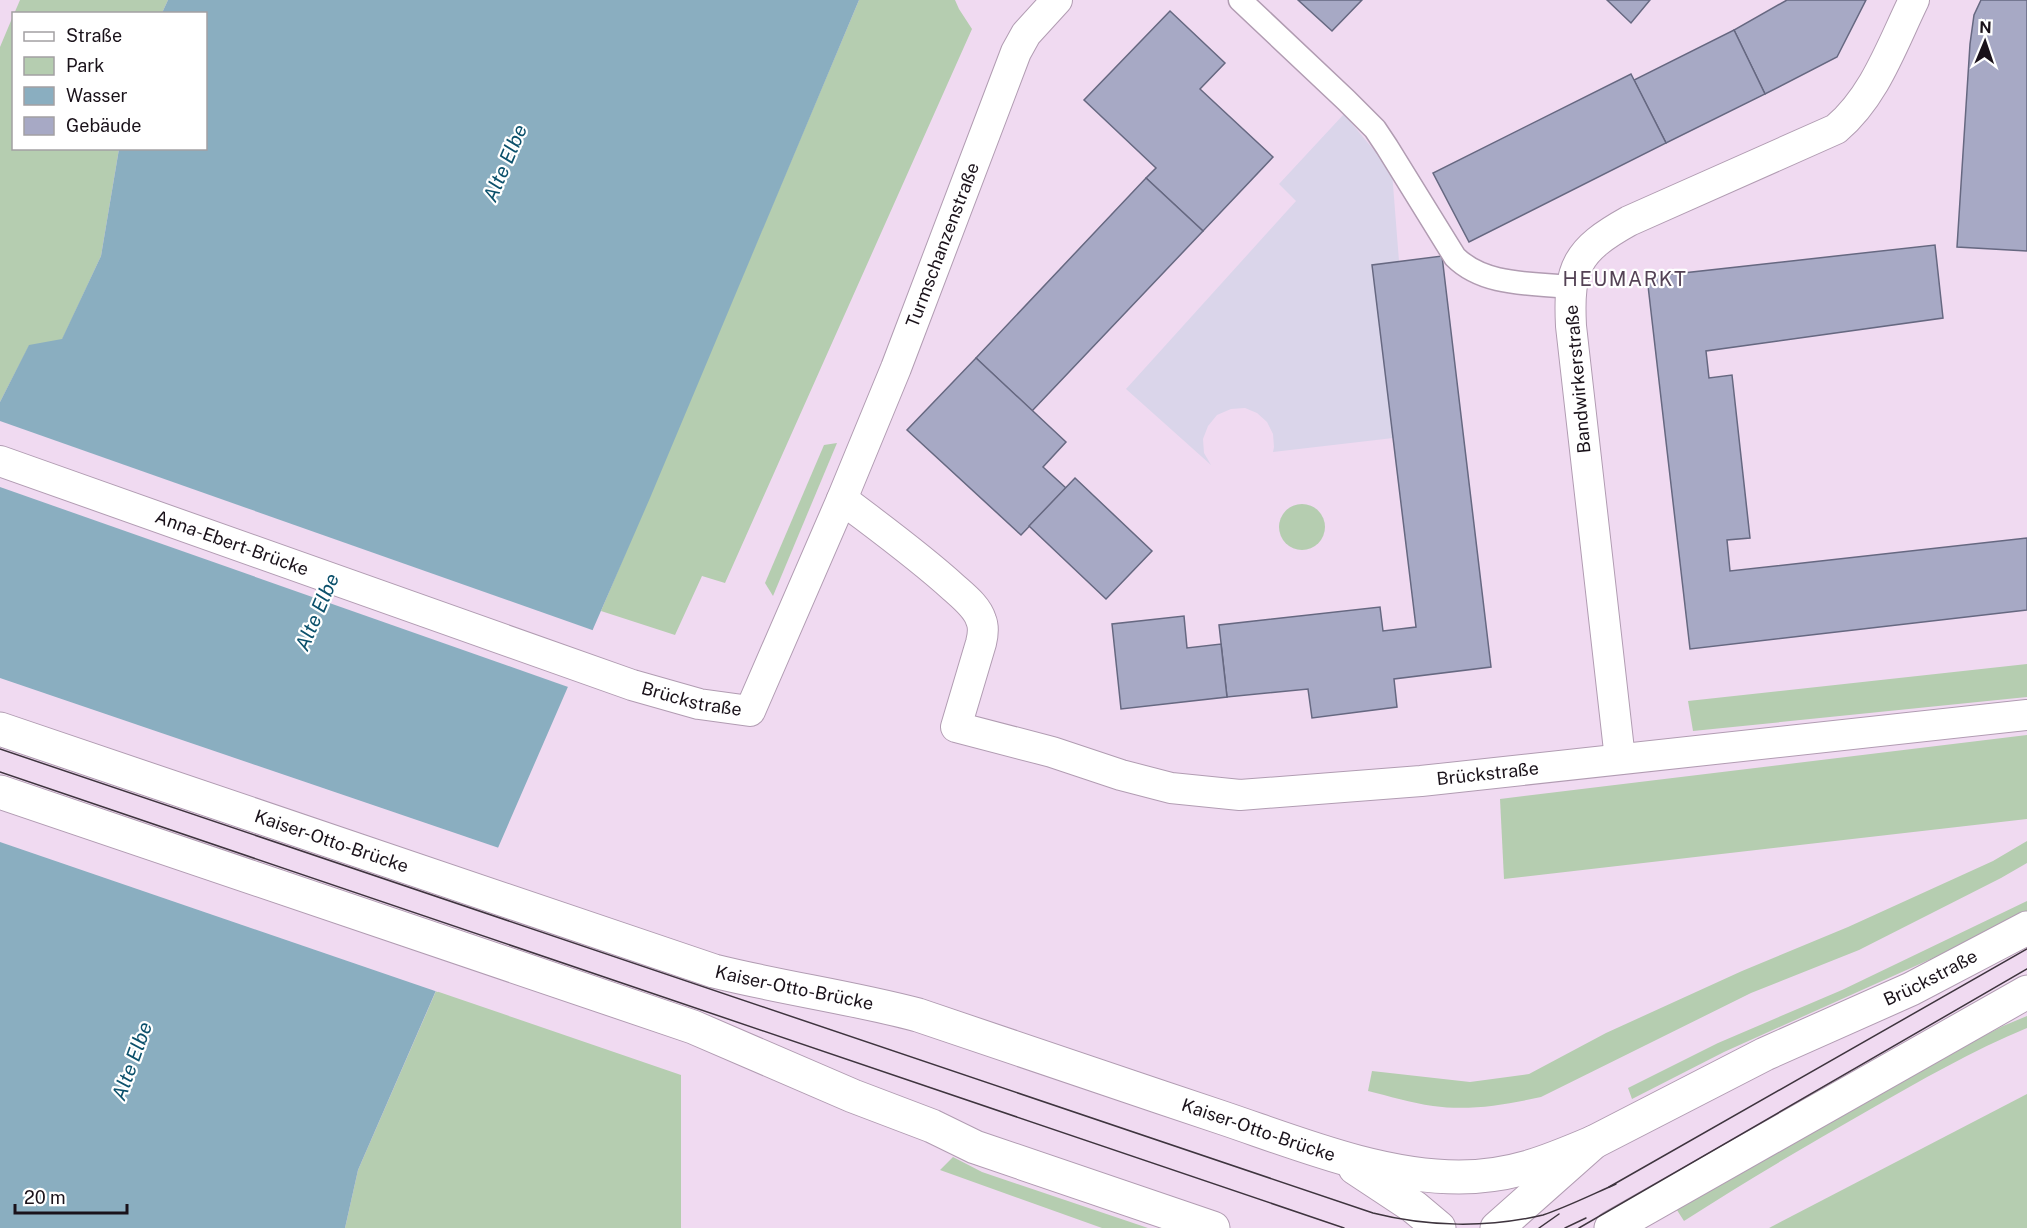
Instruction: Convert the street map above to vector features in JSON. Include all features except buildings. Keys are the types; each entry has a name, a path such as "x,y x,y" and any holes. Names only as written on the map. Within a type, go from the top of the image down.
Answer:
{"main road":[{"name":"Kaiser-Otto-Brücke","path":"0,729 714,971 918,1015 1339,1158 1416,1174 1458,1177 1496,1176 1537,1166 1594,1143"},
{"path":"0,792 693,1027 808,1077 932,1126 975,1147 1213,1228"},
{"name":"Brückstraße","path":"1497,1228 1594,1143 1765,1054 1911,989 2027,928"},
{"path":"1611,1228 2027,992"},
{"path":"1339,1158 1414,1207 1439,1228"}],"street":[{"name":"Turmschanzenstraße","path":"750,711 842,499 929,282 1016,52 1026,34 1057,0"},
{"path":"1240,0 1374,129 1388,147 1455,257 1464,266 1474,273 1496,279 1570,287"},
{"name":"Bandwirkerstraße","path":"1620,759 1571,326 1570,287 1575,270 1584,253 1603,236 1629,221 1827,134 1844,122 1868,94 1914,0"},
{"name":"Anna-Ebert-Brücke","path":"0,461 632,684"},
{"name":"Brückstraße","path":"842,499 926,562 971,604 982,621 981,643 956,727 1052,752 1121,775 1171,788 1240,795 1422,781 2027,714"},
{"name":"Brückstraße","path":"632,684 699,704 750,711"}],"shaded area":[{"path":"1344,114 1392,172 1399,261 1372,265 1382,346 1462,430 1273,452 1273,434 1267,422 1257,413 1245,408 1231,409 1217,415 1208,426 1203,439 1204,453 1211,465 1126,389 1296,201 1279,184"}],"green space":[{"path":"20,0 168,0 162,12 15,12"},
{"path":"859,0 955,0 972,29 725,583 702,576 675,635 601,611"},
{"path":"12,18 12,150 119,150 101,256 62,340 29,346 0,402 0,47"},
{"path":"837,443 773,596 765,583 824,445"},
{"path":"1307,504 1319,510 1324,518 1324,536 1319,544 1311,549 1297,550 1289,547 1282,540 1279,522 1282,514 1289,507"},
{"path":"2027,664 2027,697 1693,731 1688,701"},
{"path":"2027,735 2027,819 1504,879 1500,799"},
{"path":"2027,841 2027,863 2001,878 1859,950 1751,993 1541,1097 1460,1108 1433,1106 1368,1091 1372,1071 1470,1082 1529,1074 1606,1033 1993,861"},
{"path":"2027,901 2027,915 2020,919 1724,1052 1632,1099 1628,1088 1718,1043 1842,990"},
{"path":"436,991 681,1075 681,1228 345,1228 358,1170"},
{"path":"2027,1016 2027,1028 1967,1056 1908,1088 1775,1164 1684,1221 1675,1207 1892,1083"},
{"path":"2027,1094 2027,1228 1769,1228"},
{"path":"953,1157 982,1172 1148,1228 1102,1228 940,1170"}],"water":[{"name":"Alte Elbe","path":"168,0 859,0 650,498 358,1170 345,1228 0,1228 0,402 29,345 62,339 101,256 119,150 207,150 207,12 162,12"}],"pier":[{"path":"0,421 595,631 571,688 0,487"},
{"path":"0,678 502,849 438,992 0,842"}],"tram line":[{"path":"0,749 1373,1213 1436,1223 1501,1222 1543,1215 1616,1184"},
{"path":"0,772 1344,1228"},
{"path":"1609,1187 2027,949"},
{"path":"1579,1228 2027,969"},
{"path":"1539,1228 1559,1214"},
{"path":"1565,1228 1586,1218"}],"district":[{"name":"HEUMARKT","path":"1625,279"}]}
